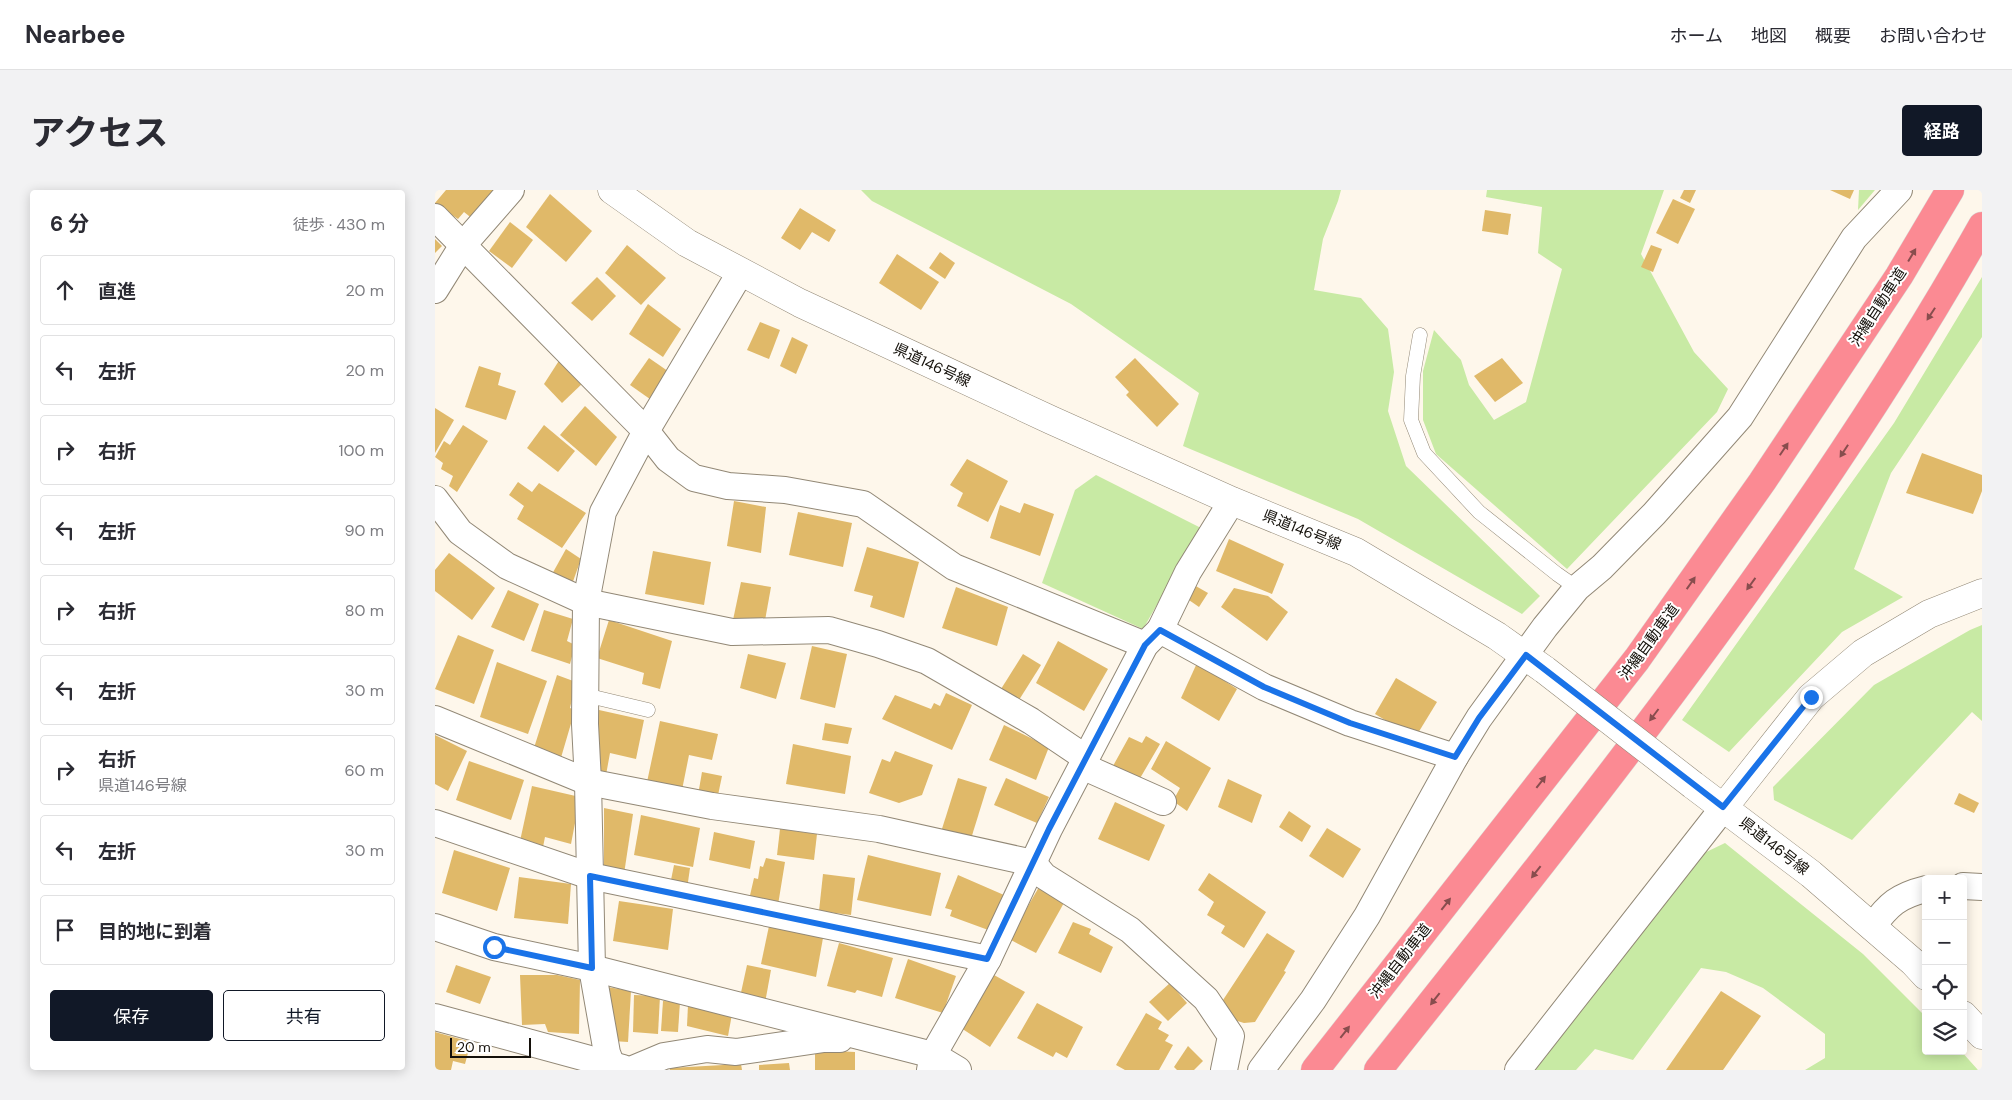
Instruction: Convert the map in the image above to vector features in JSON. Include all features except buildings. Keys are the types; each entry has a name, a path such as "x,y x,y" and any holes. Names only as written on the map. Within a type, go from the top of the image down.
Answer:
{"highway":[{"name":"沖縄自動車道","path":"1315,1070 1637,659 1784,449 1899,276 1950,190"},
{"path":"1378,1070 1566,833 1809,504 1942,297 1982,226"}],"main road":[{"name":"県道146号線","path":"612,190 687,243 799,304 1232,501 1356,552 1497,636 1811,874 1922,972"},
{"path":"1723,807 1811,697 1863,653 1929,614 1982,594"},
{"path":"1967,1019 1982,1035"}],"street":[{"path":"435,290 463,245 511,190"},
{"path":"1261,1070 1313,1000 1367,916 1455,757 1479,718 1535,663 1545,627 1577,588 1602,567 1647,520 1740,417 1854,238 1899,190"},
{"path":"435,217 646,431 668,458 694,478 728,486 785,490 863,504 954,567 1152,637 1350,723 1455,757"},
{"path":"622,1069 607,1053 592,968 589,782 585,695 586,602 603,512 646,431 740,273"},
{"path":"435,498 461,532 507,566 586,602 732,632 829,630 927,661 1031,721 1084,762 1163,802"},
{"path":"931,1063 987,959 1084,762 1188,572 1232,501"},
{"path":"435,719 589,782 712,806 879,830 1033,863 1043,876 1130,930 1206,999 1231,1036 1224,1070"},
{"path":"1519,1070 1723,807"},
{"path":"435,824 590,876 987,959"},
{"path":"1967,886 1982,887"},
{"path":"1872,927 1888,906 1909,893 1922,890"},
{"path":"435,927 494,947 592,968 867,1039 931,1063 958,1070"},
{"path":"435,1017 622,1069 664,1056 707,1049 736,1052 824,1039 867,1039"}],"lane":[{"path":"1420,335 1413,376 1411,420 1424,454 1479,512 1577,588"},
{"path":"585,695 647,710"}],"green space":[{"path":"861,190 1341,190 1323,239 1314,290 1361,298 1388,329 1394,372 1388,411 1406,466 1540,596 1522,614 1358,519 1183,446 1199,393 1071,304 872,201"},
{"path":"1487,190 1664,190 1641,254 1694,352 1728,389 1717,412 1567,569 1436,454 1423,420 1423,371 1434,330 1461,360 1469,385 1494,420 1526,402 1562,269 1538,253 1542,207 1486,197"},
{"path":"1859,190 1875,190 1858,210"},
{"path":"1982,277 1982,337 1891,473 1854,569 1903,597 1842,632 1729,752 1682,720 1894,423"},
{"path":"1096,475 1201,528 1143,629 1042,583 1075,490"},
{"path":"1982,625 1982,721 1972,712 1852,840 1774,800 1773,787 1874,685"},
{"path":"1725,843 1863,954 1922,1013 1922,1055 1965,1055 1978,1070 1805,1070 1825,1058 1825,1034 1763,988 1726,972 1701,968 1633,1060 1595,1049 1576,1070 1531,1070 1700,855"}],"route":[{"path":"494,947 592,968 590,876 987,959 1049,829 1145,645 1160,630 1264,687 1350,723 1455,757 1479,718 1526,655 1723,807 1811,697"}]}
